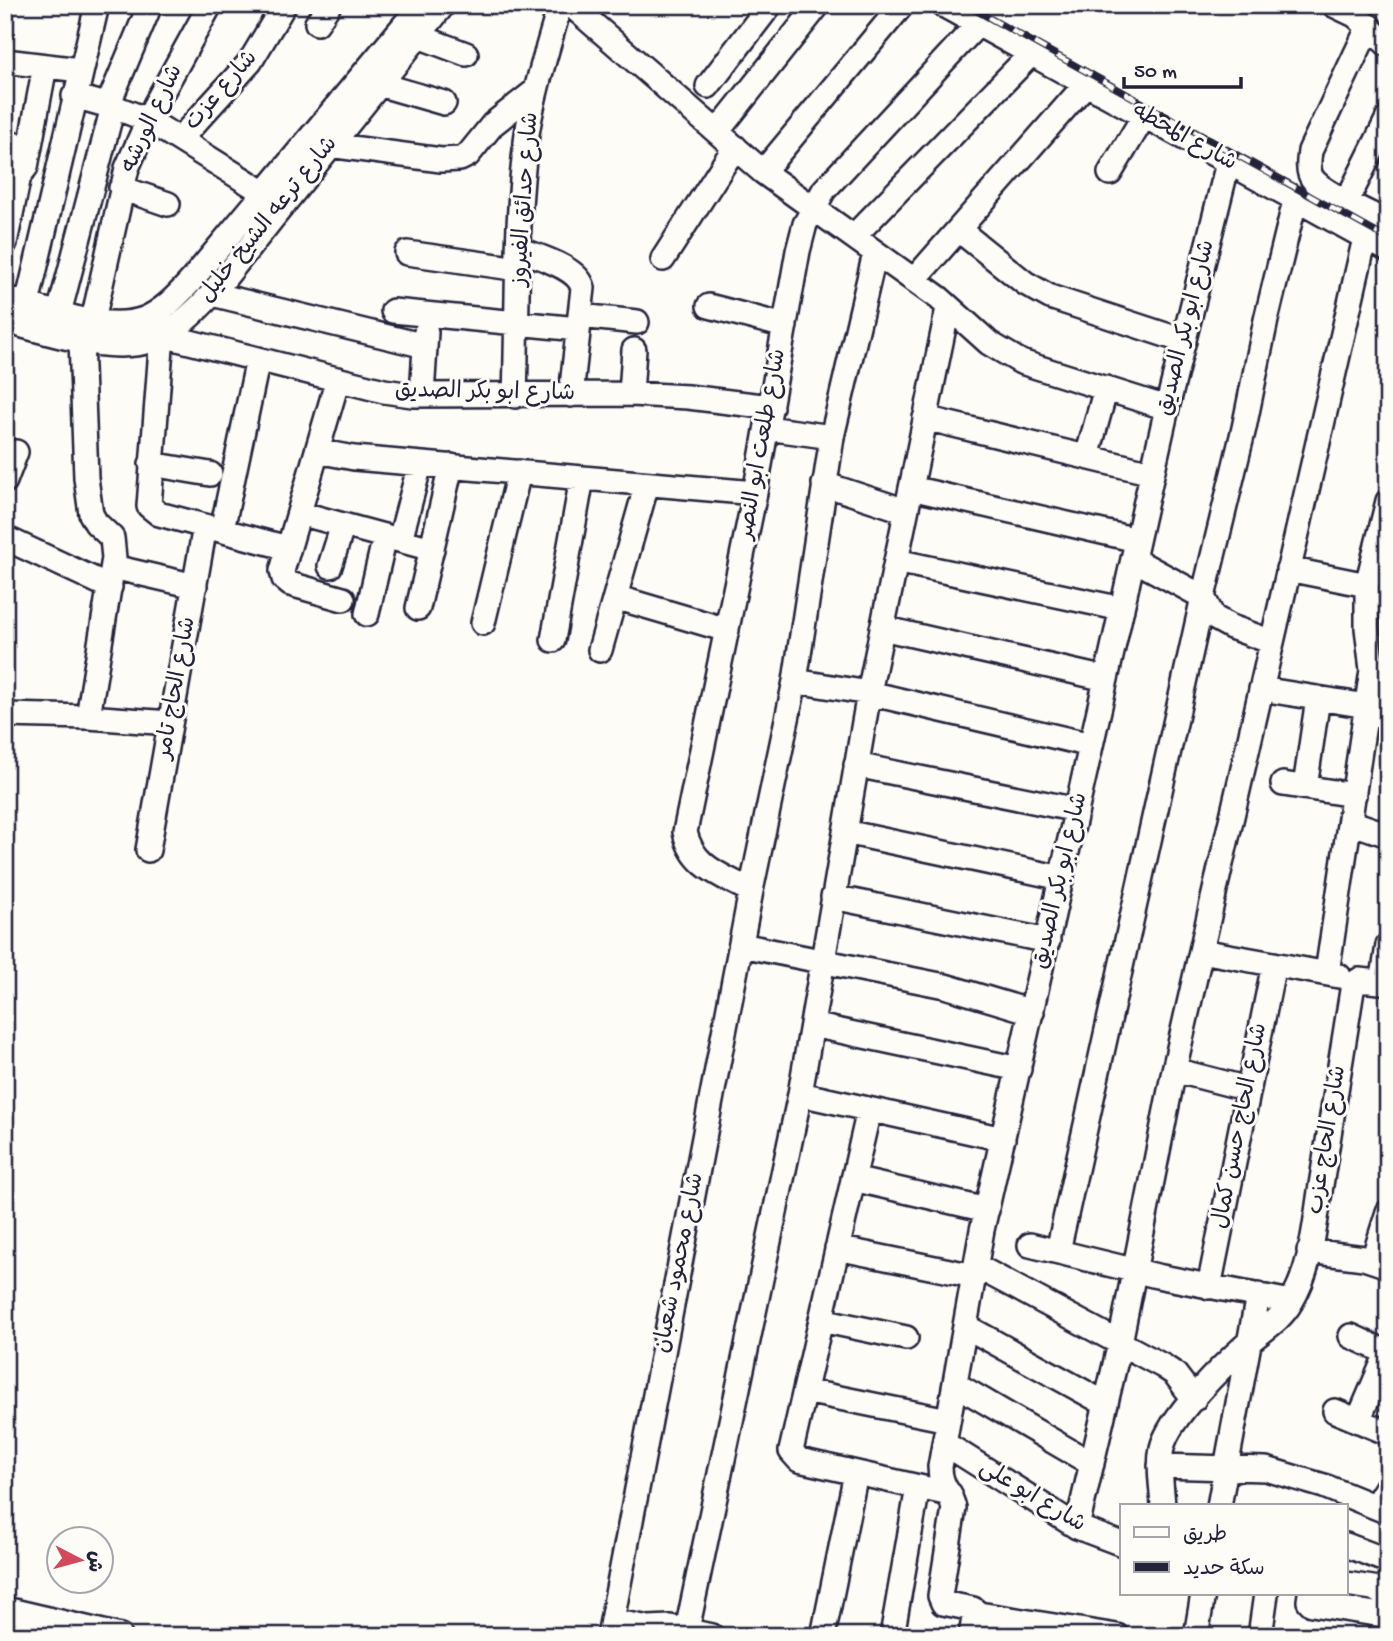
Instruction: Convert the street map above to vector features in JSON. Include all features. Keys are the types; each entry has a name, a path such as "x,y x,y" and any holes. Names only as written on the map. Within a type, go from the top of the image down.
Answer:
{"street":[{"path":"16,301 97,5"},
{"path":"59,313 110,106 150,5"},
{"name":"شارع الورشه","path":"88,717 111,577 112,538 96,523 91,514 86,478 87,330 121,188 148,121 210,5"},
{"name":"شارع عزت","path":"180,139 250,62 284,5"},
{"name":"شارع ترعه الشيخ خليل","path":"6,324 87,330 142,320 158,311 190,282 420,5"},
{"name":"شارع ترعه الشيخ خليل","path":"16,301 59,313 87,330 127,344 152,341 162,335 189,316 212,294 443,5"},
{"name":"شارع حدائق الفيروز","path":"515,396 522,179 535,91 560,5"},
{"path":"571,5 763,172 939,298 948,309 989,343 1014,358 1167,408"},
{"path":"708,86 770,5"},
{"path":"717,132 818,5"},
{"path":"763,172 902,5"},
{"name":"شارع المحطه","path":"943,5 1388,250"},
{"path":"1334,5 1355,15 1382,35 1310,151 1310,172 1313,180 1388,223"},
{"name":"شارع طلعت ابو النصر","path":"751,891 696,859 688,846 685,832 755,493 798,251 812,209 836,175 978,24"},
{"path":"418,36 466,54"},
{"path":"854,236 1030,55"},
{"path":"5,61 80,70"},
{"path":"5,243 19,176 25,170 45,66"},
{"path":"378,84 444,103"},
{"path":"914,280 1086,84"},
{"path":"329,145 441,160 460,159 475,149 493,124 535,91"},
{"path":"74,96 148,121 263,192"},
{"path":"1110,173 1143,116"},
{"path":"1346,201 1388,118"},
{"path":"5,143 30,147"},
{"path":"663,259 735,147"},
{"name":"شارع ابو بكر الصديق","path":"975,1612 969,1608 946,1604 941,1601 940,1596 954,1508 950,1494 940,1479 948,1420 987,1210 1152,473 1228,163"},
{"path":"121,188 168,204"},
{"path":"1058,1251 1203,597 1295,201"},
{"path":"959,230 1025,284 1050,297 1184,341"},
{"path":"1077,1527 1120,1343 1174,1070 1365,238"},
{"path":"407,253 519,259 573,272 578,276 583,288 572,395"},
{"name":"شارع محمود شعبان","path":"610,1628 751,891 795,681 832,437 875,253"},
{"path":"212,294 425,346"},
{"path":"709,306 785,326"},
{"path":"687,1630 800,1094 869,693 948,309"},
{"path":"393,311 517,323 637,322"},
{"path":"422,395 428,314"},
{"path":"162,335 149,506 155,512 288,548"},
{"name":"شارع ابو بكر الصديق","path":"162,335 384,391 422,395 631,394 688,397 769,417 832,437"},
{"path":"631,394 634,350"},
{"name":"شارع الحاج تامر","path":"148,850 195,586 258,359"},
{"path":"338,379 282,571 287,582 342,599"},
{"path":"1087,457 1106,388"},
{"path":"925,418 1152,473"},
{"path":"317,451 420,464 755,493"},
{"path":"5,481 16,453"},
{"path":"151,464 210,474"},
{"path":"367,614 420,464"},
{"path":"418,608 451,466"},
{"path":"483,623 519,472"},
{"path":"553,640 582,478"},
{"path":"600,650 647,484"},
{"path":"824,484 908,499 1135,550 1203,597 1213,617 1231,627 1272,642"},
{"path":"1327,974 1354,795 1373,712 1372,670 1378,636 1367,585 1388,501"},
{"path":"299,513 432,549"},
{"path":"330,566 343,525"},
{"path":"5,538 111,577 195,586"},
{"path":"896,561 1122,609"},
{"path":"1288,569 1367,585"},
{"path":"615,597 727,630"},
{"path":"883,628 1106,679"},
{"path":"795,681 869,693 1091,745"},
{"path":"1261,689 1318,698 1373,712"},
{"path":"1318,698 1294,786 1354,795"},
{"path":"5,715 170,723"},
{"path":"856,765 1077,810"},
{"path":"1350,822 1388,835"},
{"path":"845,832 1062,878"},
{"path":"833,897 1048,941"},
{"path":"741,945 945,986 1032,1012"},
{"path":"1201,951 1356,981 1380,982 1387,953"},
{"name":"شارع الحاج حسن كمال","path":"1209,1287 1274,964"},
{"name":"شارع الحاج عزب","path":"1163,1504 1160,1466 1170,1427 1250,1342 1276,1321 1291,1302 1310,1251 1356,981"},
{"path":"812,1025 1019,1069"},
{"path":"1174,1070 1248,1089"},
{"path":"800,1094 1003,1139"},
{"path":"869,1110 791,1451 799,1460 950,1494"},
{"path":"853,1180 987,1210"},
{"path":"1310,1251 1380,1263 1388,1212"},
{"path":"1030,1245 1209,1287 1291,1302"},
{"path":"837,1248 975,1271 1120,1343 1175,1374 1194,1399"},
{"path":"1219,1504 1258,1295"},
{"path":"821,1320 906,1338"},
{"path":"965,1326 1106,1404"},
{"path":"1351,1336 1388,1352 1358,1421"},
{"path":"955,1384 1092,1464"},
{"path":"805,1391 948,1420"},
{"path":"1335,1411 1388,1433"},
{"name":"شارع ابو على","path":"944,1443 1077,1527 1120,1543"},
{"path":"1160,1466 1266,1469 1324,1486 1382,1509 1388,1485"},
{"path":"823,1636 856,1473"},
{"path":"892,1636 918,1487"},
{"path":"1348,1546 1388,1561"},
{"path":"1348,1584 1373,1588 1388,1597"},
{"path":"1196,1636 1203,1596"},
{"path":"1260,1636 1266,1596"},
{"path":"1310,1596 1311,1604 1388,1616"},
{"path":"5,1609 120,1636"},
{"path":"971,1636 975,1612 1037,1629 1115,1636"},
{"path":"610,1628 670,1627 712,1636"}],"railway":[{"path":"966,5 1388,239"}]}
